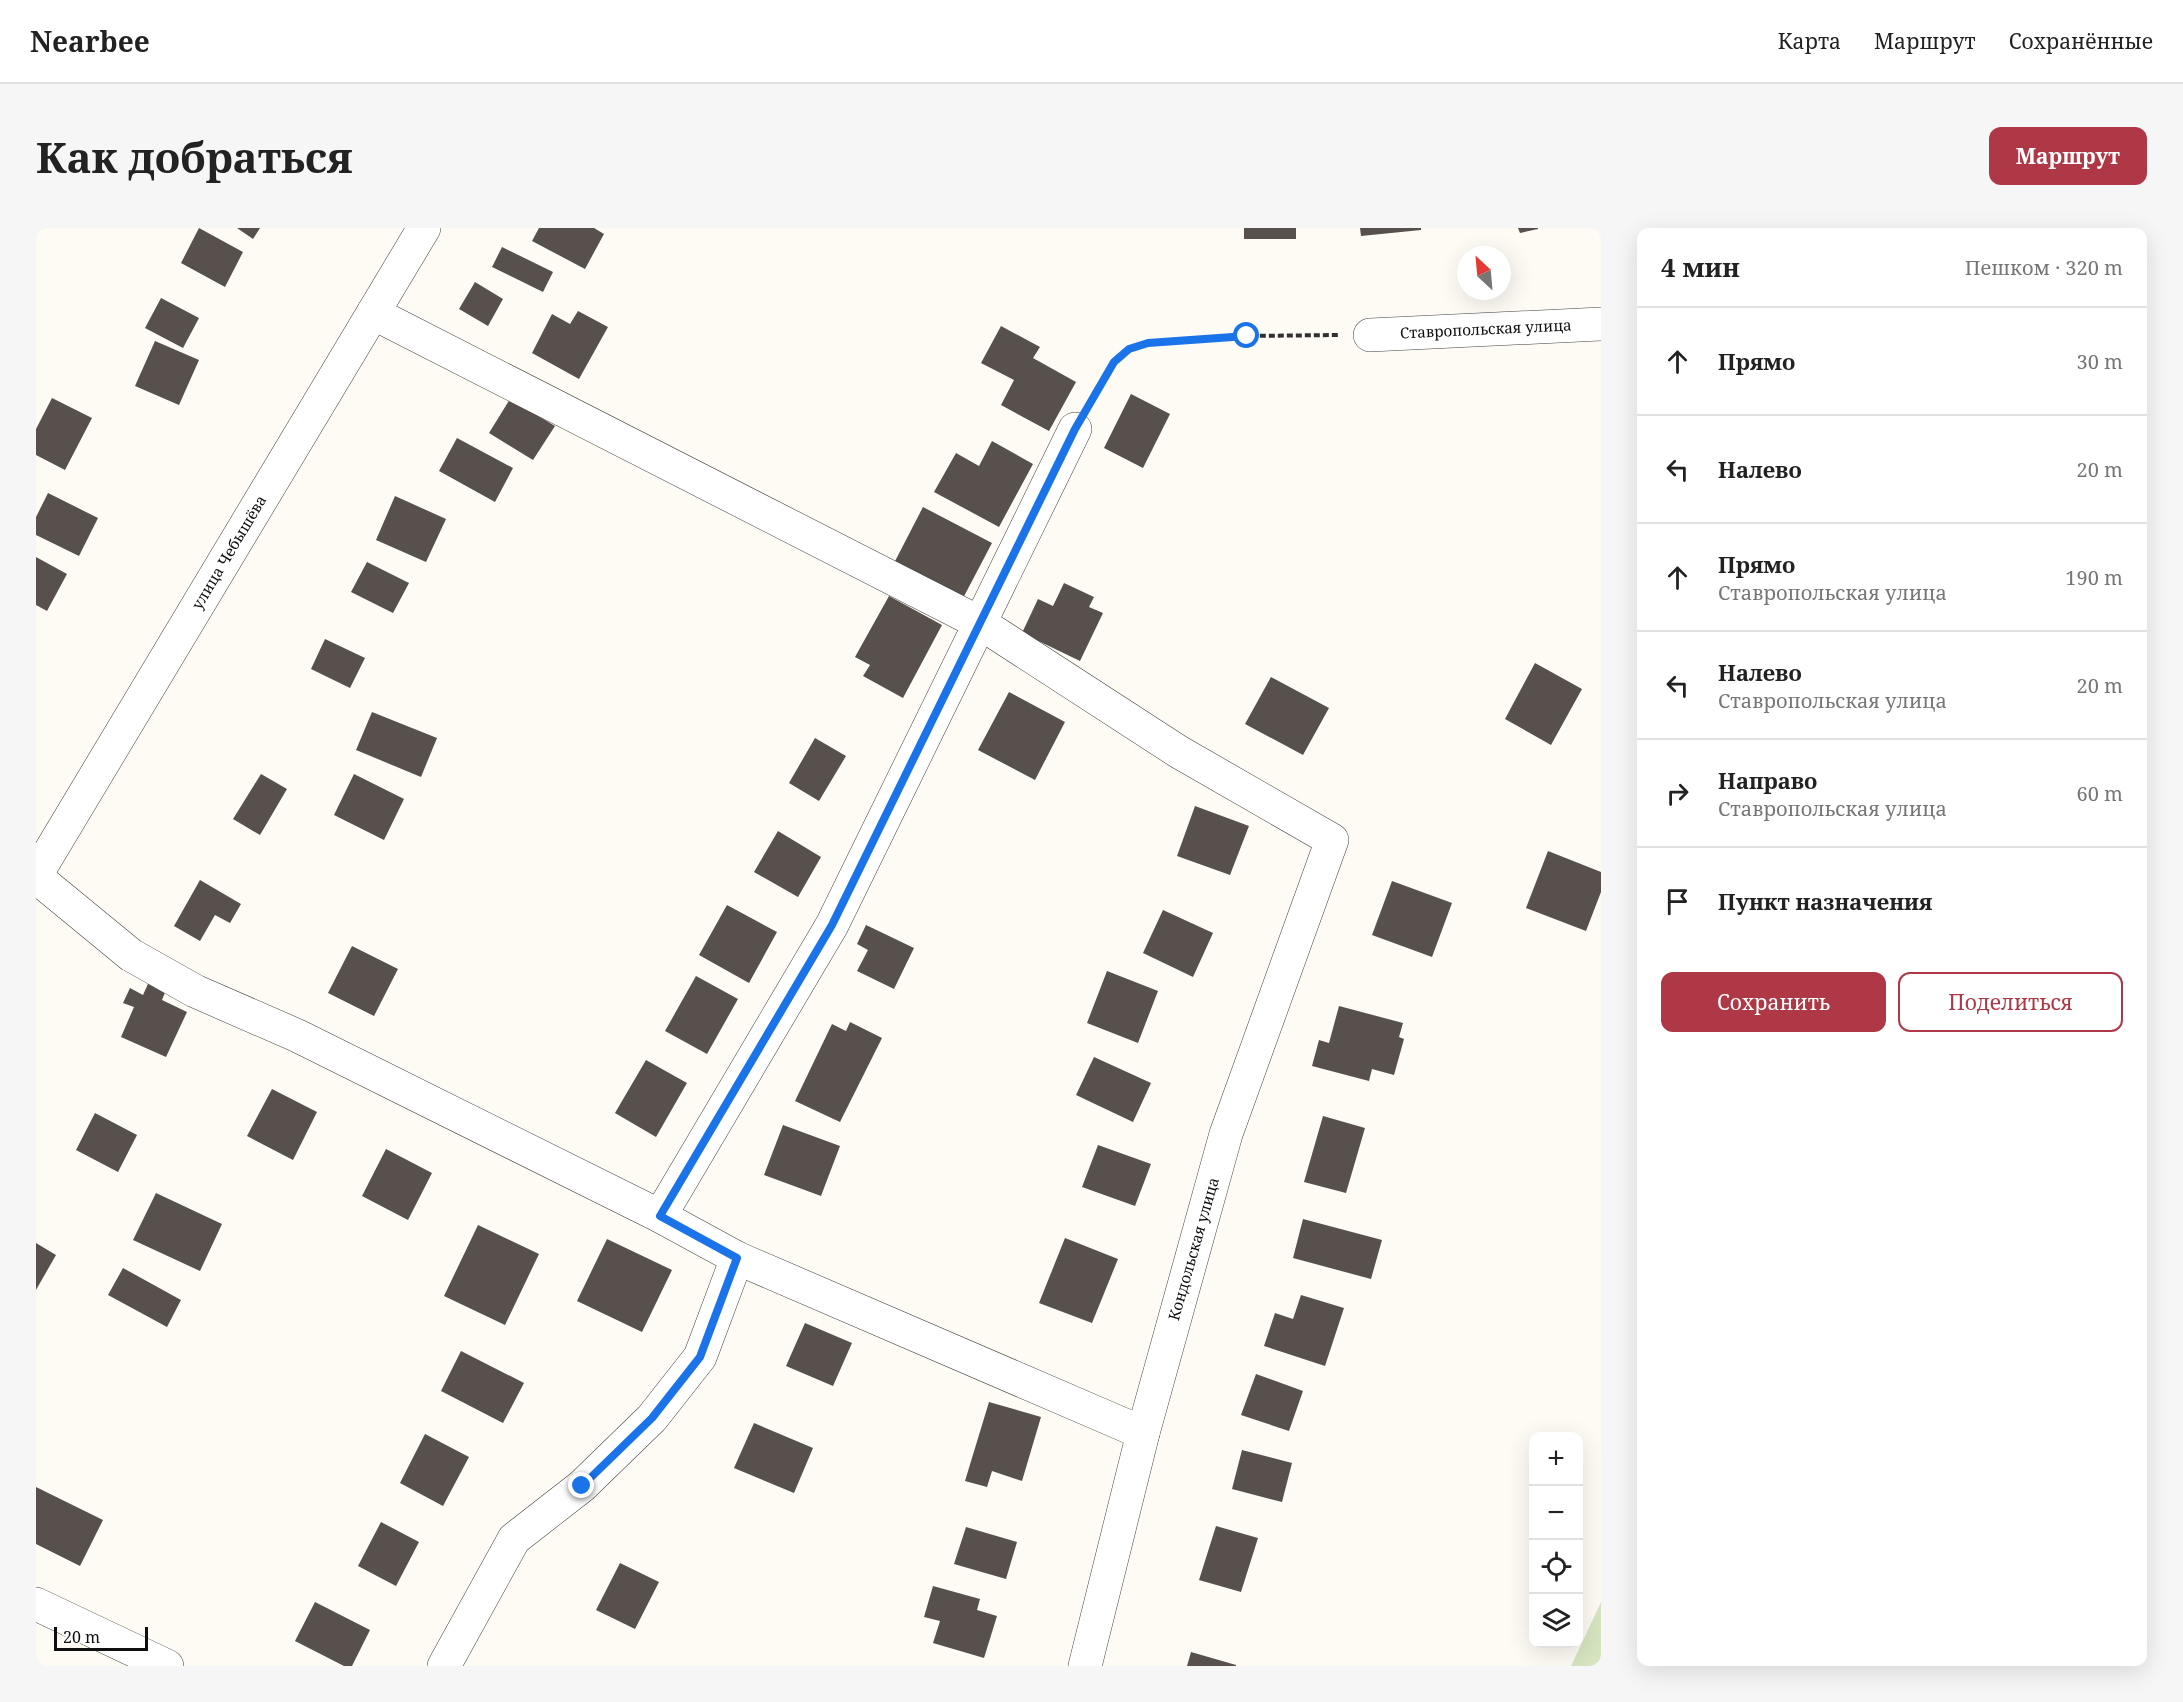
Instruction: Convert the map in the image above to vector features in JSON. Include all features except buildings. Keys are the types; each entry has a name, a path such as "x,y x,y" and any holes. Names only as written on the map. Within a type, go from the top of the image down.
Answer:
{"street":[{"name":"улица Чебышёва","path":"36,876 424,228"},
{"path":"373,313 980,623"},
{"name":"Ставропольская улица","path":"1370,335 1601,324"},
{"path":"660,1216 832,925 1075,429"},
{"name":"Кондольская улица","path":"980,623 1179,752 1332,840 1226,1134 1143,1433 1084,1666"},
{"path":"36,876 131,955 195,991 298,1036 660,1216 737,1258 1143,1433"},
{"path":"444,1666 514,1539 582,1486 652,1418 700,1357 737,1258"},
{"path":"36,1604 167,1666"}],"path":[{"path":"1075,429 1114,362 1129,349 1148,343 1247,336 1370,335"}],"green space":[{"path":"1601,1602 1601,1666 1571,1666 1579,1648 1583,1648 1583,1640"}],"route":[{"path":"582,1486 652,1418 700,1357 737,1258 660,1216 832,925 1075,429 1114,362 1129,349 1148,343 1247,336"}]}
